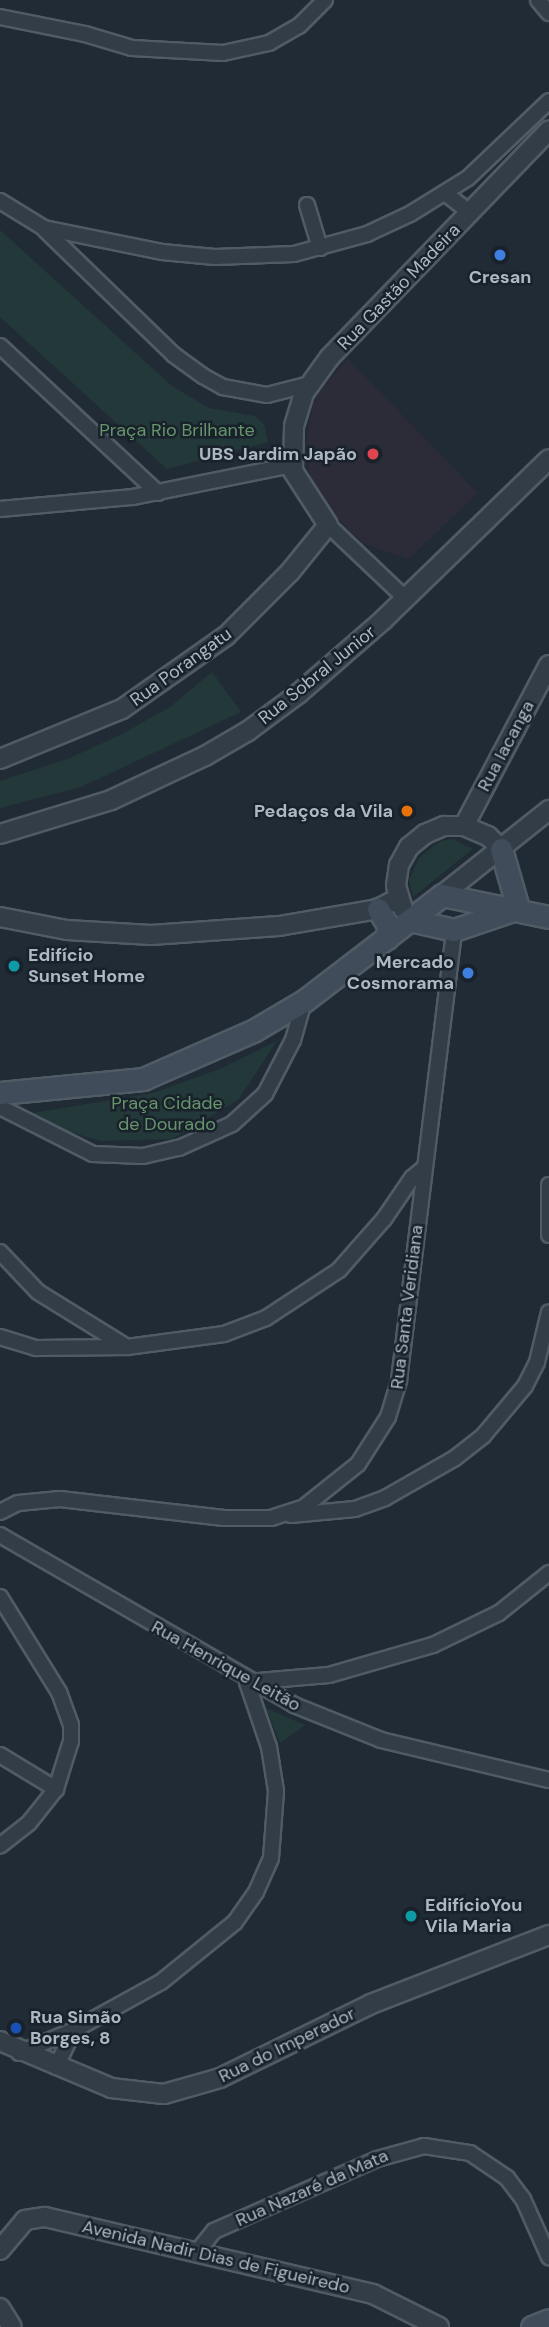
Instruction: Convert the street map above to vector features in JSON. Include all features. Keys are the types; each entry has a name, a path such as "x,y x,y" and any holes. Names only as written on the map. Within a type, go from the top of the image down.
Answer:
{"main road":[{"path":"501,849 518,908"},
{"path":"0,1093 143,1079 253,1031 304,1001 442,895 518,908 549,917"},
{"path":"410,920 454,930 518,908"},
{"path":"378,909 388,925 387,938"},
{"path":"532,2327 549,2320"}],"street":[{"path":"0,17 60,27 132,48 223,54 269,43 299,26 325,0"},
{"path":"538,0 549,13"},
{"path":"44,228 162,253 215,257 254,258 320,248 367,233 445,193 468,178 516,136 549,101"},
{"name":"Rua Gastão Madeira","path":"292,465 294,425 310,384 330,357 549,130"},
{"path":"468,178 492,191"},
{"path":"445,193 471,213"},
{"path":"0,201 44,228 147,330 203,376 223,387 267,395 310,384"},
{"path":"307,205 320,248"},
{"path":"0,346 158,493"},
{"name":"Rua Sobral Junior","path":"0,834 111,800 205,756 298,694 405,598 549,459"},
{"path":"0,509 158,493 292,465 298,483 328,525 405,598"},
{"name":"Rua Porangatu","path":"0,759 76,732 169,679 244,620 328,525"},
{"name":"Rua Iacanga","path":"464,826 549,665"},
{"path":"442,895 549,810"},
{"path":"410,920 399,898 399,865 415,840 444,826 464,826 488,836 501,849"},
{"path":"0,917 67,930 151,935 279,926 378,909 399,898"},
{"name":"Rua Santa Veridiana","path":"0,1513 18,1503 60,1499 224,1518 287,1516 323,1494 358,1464 388,1417 402,1361 454,930"},
{"path":"0,1107 93,1154 132,1157 179,1148 232,1124 265,1094 293,1040 304,1001"},
{"path":"0,1337 36,1348 127,1347 223,1334 266,1318 304,1296 364,1244 412,1178 424,1168"},
{"path":"549,1185 549,1235"},
{"path":"0,1252 38,1292 127,1347"},
{"path":"287,1516 355,1509 385,1498 455,1458 483,1436 525,1386 537,1362 549,1312"},
{"name":"Rua Henrique Leitão","path":"0,1535 247,1682 381,1740 549,1780"},
{"path":"19,2053 74,2031 199,1956 235,1922 256,1892 271,1858 276,1791 269,1747 247,1682 329,1675 433,1645 499,1613 549,1573"},
{"path":"0,1597 66,1709 70,1754 56,1790 29,1823 0,1846"},
{"path":"0,1755 56,1790"},
{"name":"Rua do Imperador","path":"0,2041 19,2053 141,2095 192,2088 371,2004 549,1935"},
{"path":"56,2067 74,2031"},
{"name":"Rua do Imperador","path":"0,2056 19,2053"},
{"name":"Rua Nazaré da Mata","path":"197,2252 214,2231 377,2159 424,2146 470,2153 507,2178 523,2199 549,2257"},
{"name":"Avenida Nadir Dias de Figueiredo","path":"0,2250 25,2220 35,2216 373,2294 439,2327"},
{"path":"0,2308 12,2327"}],"shaded area":[{"name":"UBS Jardim Japão","path":"348,359 478,493 409,559 364,544 341,523 310,479 306,445 312,407 320,390"}],"green space":[{"name":"Praça Rio Brilhante","path":"0,230 172,386 209,408 255,416 264,424 268,442 167,469 0,317"},
{"path":"212,672 241,712 81,787 0,808 0,781 70,758 122,734 170,707"},
{"path":"452,839 473,849 413,897 409,880 419,858 440,841"},
{"name":"Praça Cidade de Dourado","path":"277,1041 238,1100 172,1139 101,1141 70,1132 33,1113 153,1093 222,1068"},
{"path":"266,1708 305,1725 280,1743"}],"place":[{"name":"Cresan","path":"500,255"},
{"name":"UBS Jardim Japão","path":"373,454"},
{"name":"Pedaços da Vila","path":"407,811"},
{"name":"Edifício Sunset Home","path":"14,966"},
{"name":"Mercado Cosmorama","path":"468,973"},
{"name":"EdifícioYou Vila Maria","path":"411,1916"},
{"name":"Rua Simão Borges, 8","path":"16,2028"}]}
